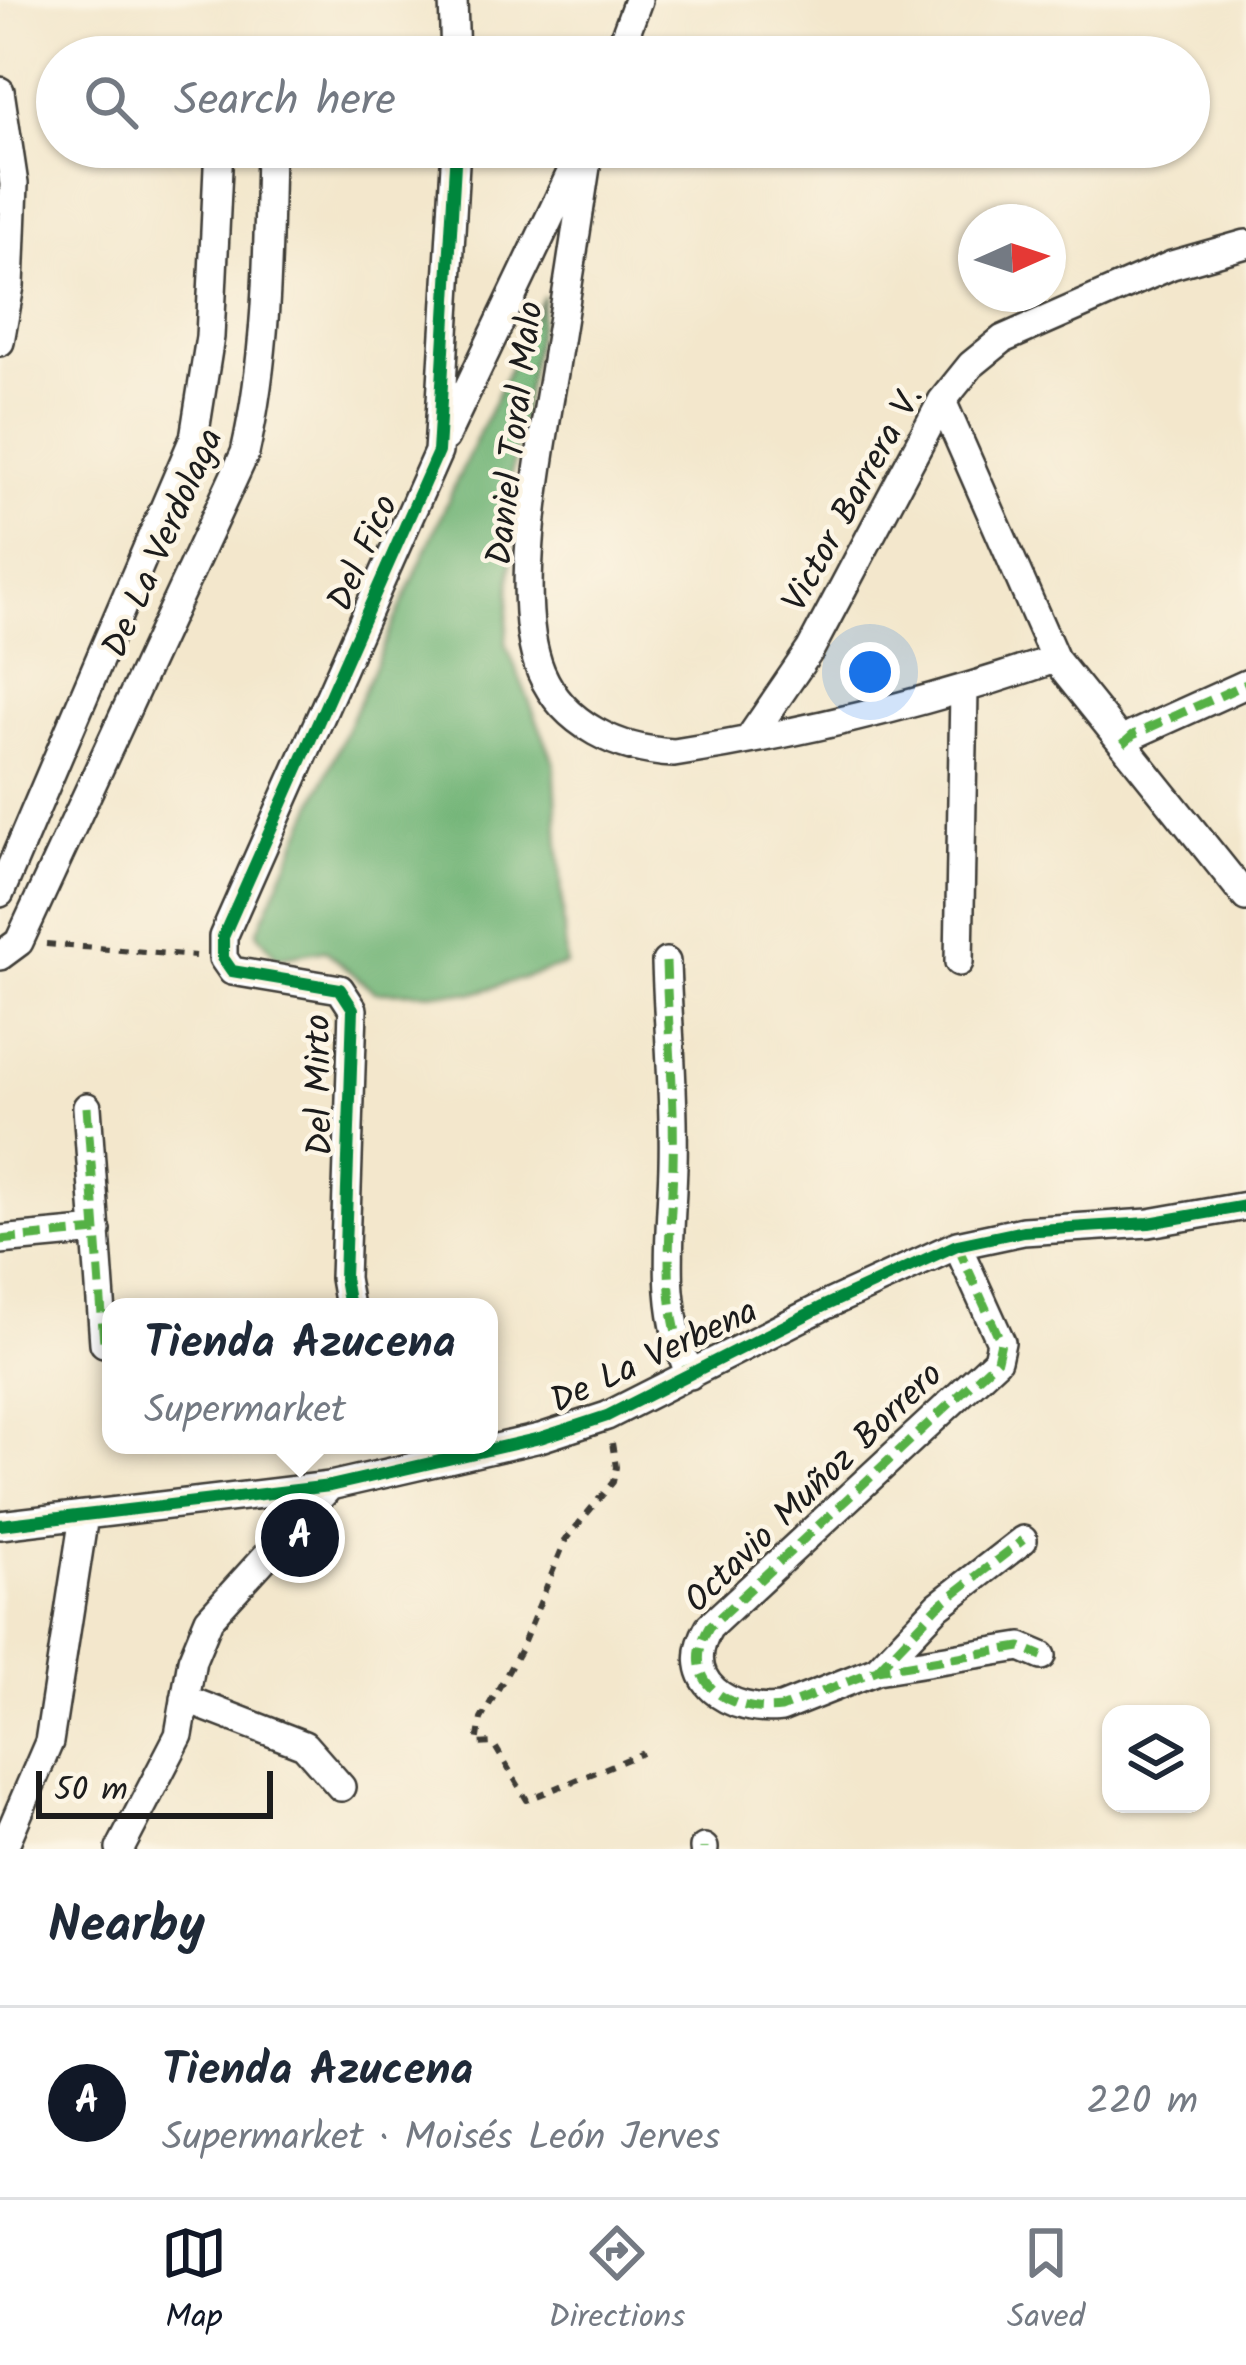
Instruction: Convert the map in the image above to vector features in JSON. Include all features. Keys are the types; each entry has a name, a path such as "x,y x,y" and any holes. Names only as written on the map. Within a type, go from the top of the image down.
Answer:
{"street":[{"path":"453,0 454,36"},
{"path":"625,36 638,0"},
{"path":"0,91 14,184 10,286 0,342"},
{"name":"De La Verdolaga","path":"0,892 194,438 210,338 217,168"},
{"name":"De La Verdolaga","path":"9,949 244,453 262,344 269,168"},
{"name":"Del Fico","path":"223,958 223,938 438,452 455,168"},
{"path":"438,452 576,168"},
{"name":"Daniel Toral Malo","path":"583,168 532,508 530,636 542,674 560,703 609,740 642,752 674,753 964,691 1055,659"},
{"name":"Victor Barrera V.","path":"748,739 810,650 942,401 970,365 1004,339 1172,265 1246,244"},
{"path":"942,401 1055,659 1246,897"},
{"path":"1123,744 1132,735 1246,684"},
{"path":"959,962 964,691"},
{"name":"Del Mirto","path":"223,958 232,971 340,989 353,1010 344,1278 347,1298"},
{"path":"665,962 673,1166 666,1272 682,1357 690,1375"},
{"path":"87,1108 102,1311"},
{"name":"De La Verbena","path":"498,1443 607,1416 957,1245 1023,1231 1149,1223 1246,1206"},
{"path":"0,1240 97,1232"},
{"name":"Octavio Muñoz Borrero","path":"957,1245 1001,1342 997,1360 710,1628 699,1646 700,1665 709,1686 723,1699 753,1709 782,1708 878,1670 1022,1647 1042,1656"},
{"name":"De La Verbena","path":"0,1525 330,1486 453,1454"},
{"path":"120,1849 179,1735 192,1660 209,1619 330,1486"},
{"path":"3,1849 49,1742 83,1516"},
{"name":"Octavio Muñoz Borrero","path":"878,1670 938,1606 1023,1540"},
{"path":"185,1699 304,1745 341,1787"}],"path":[{"path":"9,949 223,958"},
{"path":"607,1416 616,1467 613,1482 566,1539 521,1649 481,1719 477,1744 493,1743 527,1800 643,1753"}],"green space":[{"path":"544,296 509,487 512,548 506,644 554,762 566,965 475,993 375,992 325,950 277,958 257,932 456,482"}],"marked path":[{"path":"1123,744 1133,735 1246,684"},
{"path":"666,962 673,1114 670,1297 690,1375"},
{"path":"87,1107 102,1315"},
{"path":"0,1240 97,1231"},
{"path":"957,1245 1001,1342 997,1360 709,1627 700,1664 714,1690 728,1700 781,1708 877,1670 1021,1647 1042,1656"},
{"path":"877,1670 938,1606 1023,1540"}],"cycle path":[{"path":"347,1298 344,1278 353,1009 340,989 232,971 223,958 223,937 438,452 455,168"},
{"path":"498,1448 607,1416 957,1245 1023,1231 1149,1223 1246,1206"},
{"path":"0,1525 330,1486 470,1454"}],"place":[{"name":"Tienda Azucena","path":"300,1538"}]}
